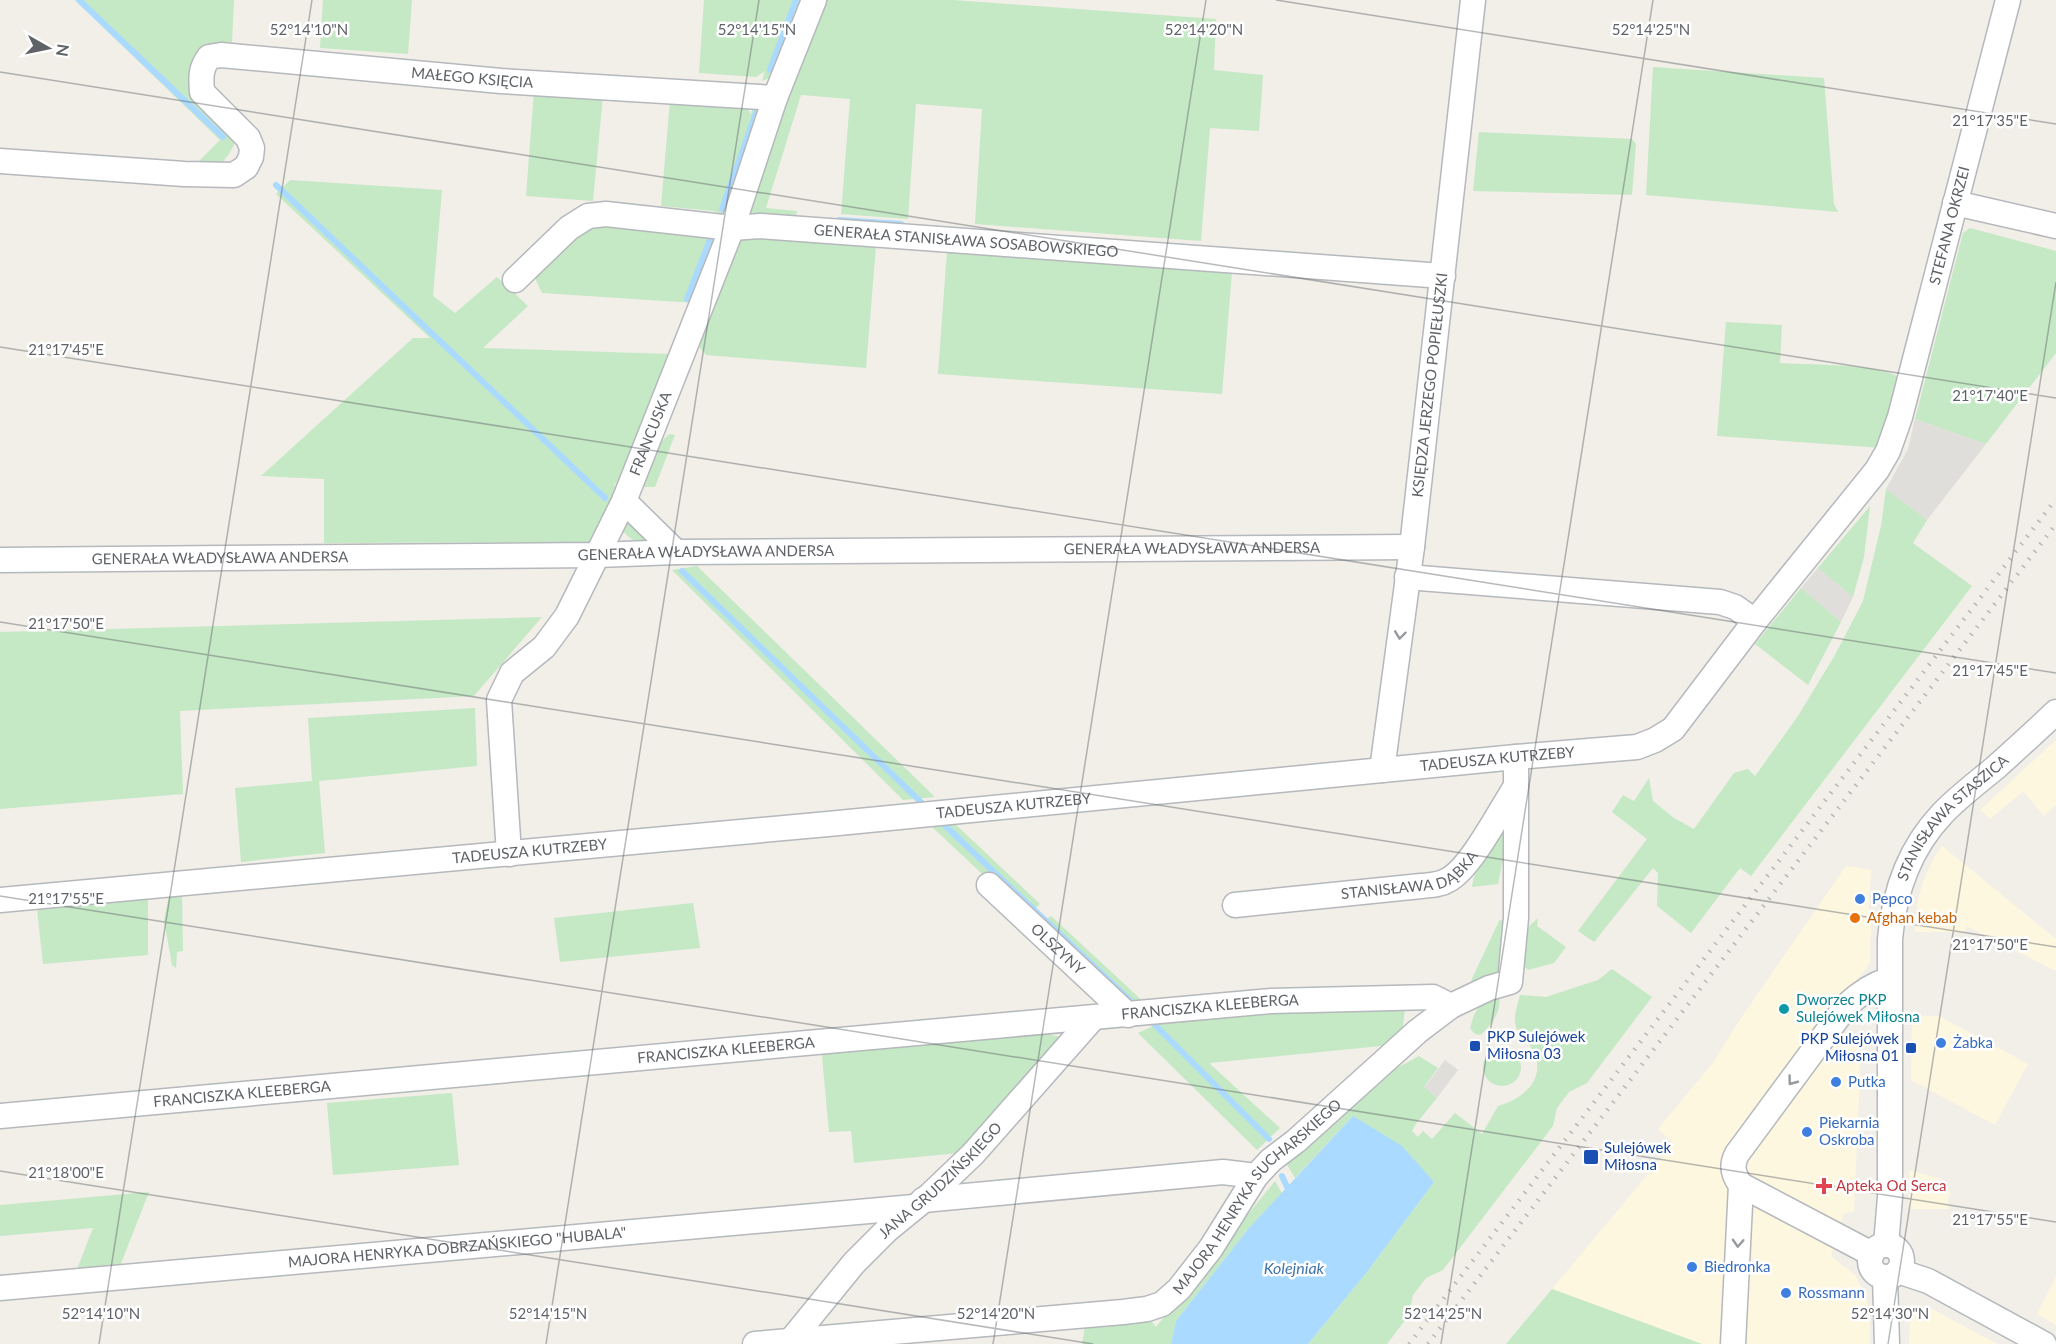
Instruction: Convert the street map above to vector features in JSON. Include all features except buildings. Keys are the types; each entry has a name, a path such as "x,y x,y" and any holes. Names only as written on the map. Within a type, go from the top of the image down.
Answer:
{"street":[{"name":"FRANCUSKA","path":"509,854 499,700 512,673 544,646 567,616 624,501 732,228 775,98 814,0"},
{"name":"KSIĘDZA JERZEGO POPIEŁUSZKI","path":"1382,770 1412,547 1473,0"},
{"name":"STEFANA OKRZEI","path":"1888,451 1900,417 2007,0"},
{"name":"MAŁEGO KSIĘCIA","path":"0,161 184,174 234,175 246,166 251,157 252,148 248,138 202,92 203,65 208,57 221,55 501,81 775,98"},
{"path":"1955,203 2056,226"},
{"name":"GENERAŁA STANISŁAWA SOSABOWSKIEGO","path":"515,280 569,228 588,216 606,214 732,228 760,226 1443,276"},
{"name":"TADEUSZA KUTRZEBY","path":"0,900 1637,747 1655,741 1673,729 1755,621 1877,470 1888,451"},
{"path":"624,501 676,552"},
{"name":"GENERAŁA WŁADYSŁAWA ANDERSA","path":"0,560 1412,547"},
{"path":"1407,577 1720,602 1735,607 1755,621"},
{"name":"STANISŁAWA STASZICA","path":"1879,1250 1890,1197 1888,980 1893,908 1906,869 1925,835 1942,814 2056,712"},
{"path":"1516,757 1516,786"},
{"name":"STANISŁAWA DĄBKA","path":"1235,905 1421,886 1448,880 1466,865 1516,786"},
{"name":"MAJORA HENRYKA SUCHARSKIEGO","path":"754,1344 1123,1312 1147,1309 1162,1304 1179,1289 1197,1267 1256,1176 1271,1160 1296,1141 1418,1030 1451,1006 1489,988 1510,982 1516,918 1516,786"},
{"name":"OLSZYNY","path":"989,885 1128,1015"},
{"path":"1733,1344 1741,1185 1733,1171 1734,1160 1847,1005 1861,993 1888,980"},
{"name":"FRANCISZKA KLEEBERGA","path":"0,1116 1272,1001 1433,998 1451,1006"},
{"name":"JANA GRUDZIŃSKIEGO","path":"789,1342 854,1263 887,1230 974,1154 1093,1018"},
{"name":"MAJORA HENRYKA DOBRZAŃSKIEGO \"HUBALA\"","path":"0,1288 918,1203 1223,1172 1256,1176"},
{"path":"1741,1185 1879,1250 1891,1246 1899,1252 1902,1261 1892,1274 1887,1344"},
{"path":"1892,1274 1928,1281 2044,1344"}],"shaded area":[{"path":"1915,419 1986,444 1927,520 1886,489 1908,449"},
{"path":"1818,568 1853,597 1841,622 1801,588"},
{"path":"2056,740 2056,805 2044,816 2023,791 1990,819 1980,810"},
{"path":"1942,846 2056,939 2056,971 1967,926 1965,932 1915,932 1922,884"},
{"path":"1846,866 1871,870 1868,922 1871,922 1870,963 1827,1021 1848,1036 1858,1040 1860,1072 1854,1212 1844,1213 1831,1256 1856,1276 1870,1309 1870,1344 1702,1344 1552,1289 1674,1143 1658,1129 1712,1064"},
{"path":"1912,1016 1939,1016 2028,1064 1995,1125 1911,1080"},
{"path":"1445,1060 1458,1070 1437,1098 1424,1088"},
{"path":"1909,1170 1941,1179 1940,1182 1944,1183 1943,1188 1951,1192 1948,1198 1949,1209 1909,1209"},
{"path":"2056,1277 2056,1325 2037,1314"},
{"path":"1920,1307 1932,1309 1997,1344 1909,1344 1910,1318 1913,1311"}],"green space":[{"path":"75,0 234,0 232,42 208,47 200,55 194,67 237,139 221,164 210,165 199,161 220,140"},
{"path":"323,0 412,0 408,54 320,48"},
{"path":"704,0 807,0 772,77 762,81 765,71 756,77 699,73"},
{"path":"820,0 953,0 1216,19 1214,70 1263,75 1259,131 1210,128 1201,241 975,224 982,109 916,104 908,219 841,214 850,99 801,95 766,208 797,211 794,223 754,219 746,207"},
{"path":"1653,67 1824,78 1834,204 1838,212 1646,195"},
{"path":"534,91 603,95 593,201 526,196"},
{"path":"670,100 745,105 751,114 754,103 762,112 729,216 713,211 661,206"},
{"path":"1479,132 1632,139 1636,144 1632,195 1473,191"},
{"path":"290,180 442,190 433,296 455,313 497,277 528,306 483,348 670,354 622,477 614,485 622,491 593,542 324,543 324,479 261,476 413,338 430,338 276,194"},
{"path":"593,222 717,233 695,303 542,293 536,280 536,274"},
{"path":"1970,228 2056,251 2056,353 1986,444 1915,419 1963,233"},
{"path":"744,233 876,246 866,368 706,355 697,344 734,245"},
{"path":"947,251 1232,272 1222,394 938,374"},
{"path":"1726,322 1782,325 1780,363 1862,367 1892,374 1902,379 1882,448 1717,436"},
{"path":"670,434 675,435 655,487 638,487 656,450"},
{"path":"1886,489 1927,520 1913,543 1972,586 1751,876 1740,868 1691,933 1657,906 1658,873 1653,868 1594,942 1578,931 1647,839 1612,812 1623,795 1634,801 1649,778 1653,801 1674,818 1694,829 1734,773 1748,769 1755,776 1798,716 1835,655 1863,601 1881,526"},
{"path":"1870,506 1864,557 1853,597 1818,568"},
{"path":"625,509 664,545 640,543 626,535 621,529"},
{"path":"697,566 935,797 903,800 672,570"},
{"path":"1801,588 1841,622 1808,685 1755,644"},
{"path":"542,617 474,696 180,711 183,794 0,809 0,632"},
{"path":"475,708 477,766 319,781 325,853 241,862 235,788 312,781 308,718"},
{"path":"952,821 1040,904 1027,916 931,826"},
{"path":"1503,822 1503,858 1498,884 1472,887 1483,853"},
{"path":"182,894 183,951 177,952 176,968 172,965 164,920 169,895"},
{"path":"148,897 148,955 43,964 37,909"},
{"path":"693,903 700,948 560,962 554,918"},
{"path":"1051,916 1147,1005 1130,1007 1043,922"},
{"path":"1538,918 1537,926 1566,947 1554,963 1528,970 1522,964 1523,932"},
{"path":"1503,919 1501,968 1495,982 1471,981 1499,921"},
{"path":"1612,969 1652,997 1587,1083 1569,1092 1557,1108 1553,1126 1443,1270 1426,1278 1413,1295 1409,1315 1387,1344 1308,1344 1367,1272 1434,1182 1353,1116 1295,1178 1283,1158 1380,1077 1419,1056 1438,1068 1424,1087 1437,1098 1412,1131 1418,1137 1423,1131 1432,1139 1455,1113 1482,1134 1498,1106 1518,1097 1532,1084 1536,1076 1536,1058 1515,1023 1520,995 1546,997 1598,980"},
{"path":"1498,995 1499,1006 1495,1017 1484,1032 1480,1035 1475,1034 1470,1028 1484,997"},
{"path":"1334,1006 1405,1008 1401,1044 1209,1063 1280,1128 1257,1150 1138,1033 1164,1021"},
{"path":"1022,1029 1061,1037 959,1153 854,1163 851,1131 829,1132 821,1046"},
{"path":"1502,1048 1509,1049 1515,1054 1520,1060 1520,1074 1515,1080 1509,1085 1502,1086 1495,1085 1489,1080 1484,1074 1483,1067 1484,1060 1489,1054 1495,1049"},
{"path":"452,1093 459,1165 333,1175 327,1103"},
{"path":"1275,1181 1282,1193 1249,1228 1176,1321 1171,1344 1082,1344 1085,1326 1149,1318 1156,1327"},
{"path":"149,1192 118,1271 74,1277 93,1228 0,1236 0,1205"},
{"path":"1552,1289 1702,1344 1506,1344"}],"water":[{"name":"Kolejniak","path":"1353,1116 1402,1146 1434,1182 1367,1272 1308,1344 1171,1344 1176,1321 1249,1228"}],"waterway":[{"path":"79,0 223,137"},
{"path":"770,70 796,0"},
{"path":"722,209 756,113"},
{"path":"276,185 605,498"},
{"path":"839,220 901,224"},
{"path":"687,299 711,237"},
{"path":"682,571 927,808"},
{"path":"938,819 1136,1006"},
{"path":"1150,1020 1269,1139"},
{"path":"1282,1176 1287,1187"}],"railway":[{"path":"1409,1344 2056,499"},
{"path":"1428,1344 2056,524"}],"place":[{"name":"Pepco","path":"1860,899"},
{"name":"Afghan kebab","path":"1855,918"},
{"name":"Dworzec PKP Sulejówek Miłosna","path":"1784,1009"},
{"name":"Żabka","path":"1941,1043"},
{"name":"PKP Sulejówek Miłosna 03","path":"1475,1046"},
{"name":"PKP Sulejówek Miłosna 01","path":"1911,1048"},
{"name":"Putka","path":"1836,1082"},
{"name":"Piekarnia Oskroba","path":"1807,1132"},
{"name":"Sulejówek Miłosna","path":"1591,1157"},
{"name":"Apteka Od Serca","path":"1824,1186"},
{"name":"Biedronka","path":"1692,1267"},
{"name":"Rossmann","path":"1786,1293"}]}
